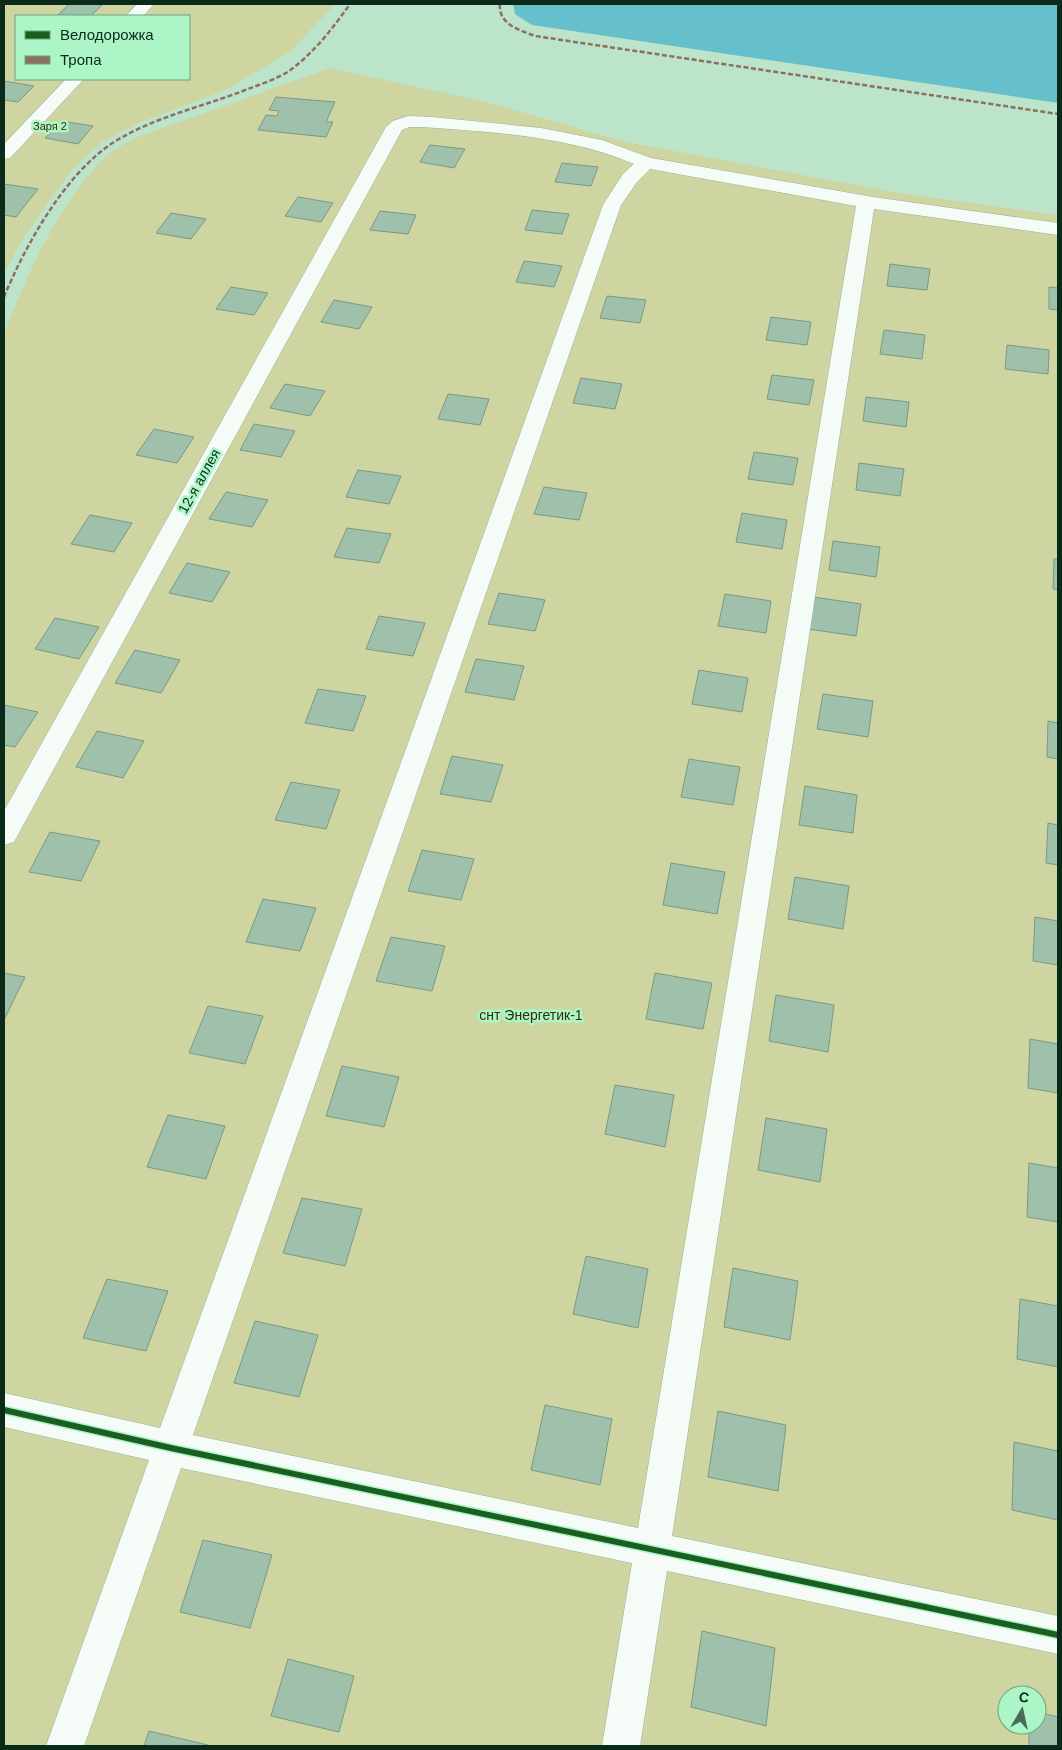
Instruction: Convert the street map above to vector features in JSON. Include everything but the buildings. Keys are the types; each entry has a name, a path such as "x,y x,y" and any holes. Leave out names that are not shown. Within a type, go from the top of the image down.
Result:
{"street":[{"path":"135,15 146,4"},
{"path":"4,154 74,80"},
{"name":"12-я аллея","path":"4,835 395,127 410,121 432,122 544,136 591,143 625,152 646,163"},
{"path":"64,1746 612,205 630,178 646,163 866,202 1058,229"},
{"path":"621,1746 866,202"},
{"path":"4,1410 171,1448 1058,1635"}],"green space":[{"name":"Заря 2","path":"4,4 335,4 290,52 224,91 141,122 101,143 73,168 22,240 4,273"},
{"name":"снт Энергетик-1","path":"330,68 486,102 626,142 893,192 1058,215 1058,1746 4,1746 4,335 34,263 61,214 92,171 119,147 138,137"}],"water":[{"path":"513,4 1058,4 1058,103 532,25 515,14"}],"marked path":[{"path":"4,297 13,273 38,229 60,197 98,154 111,144 145,127 234,95 285,73 303,59 331,29 350,4"},
{"path":"500,4 499,11 505,21 517,29 535,36 1058,114"}],"cycle path":[{"path":"4,1410 171,1448 1058,1635"}]}
